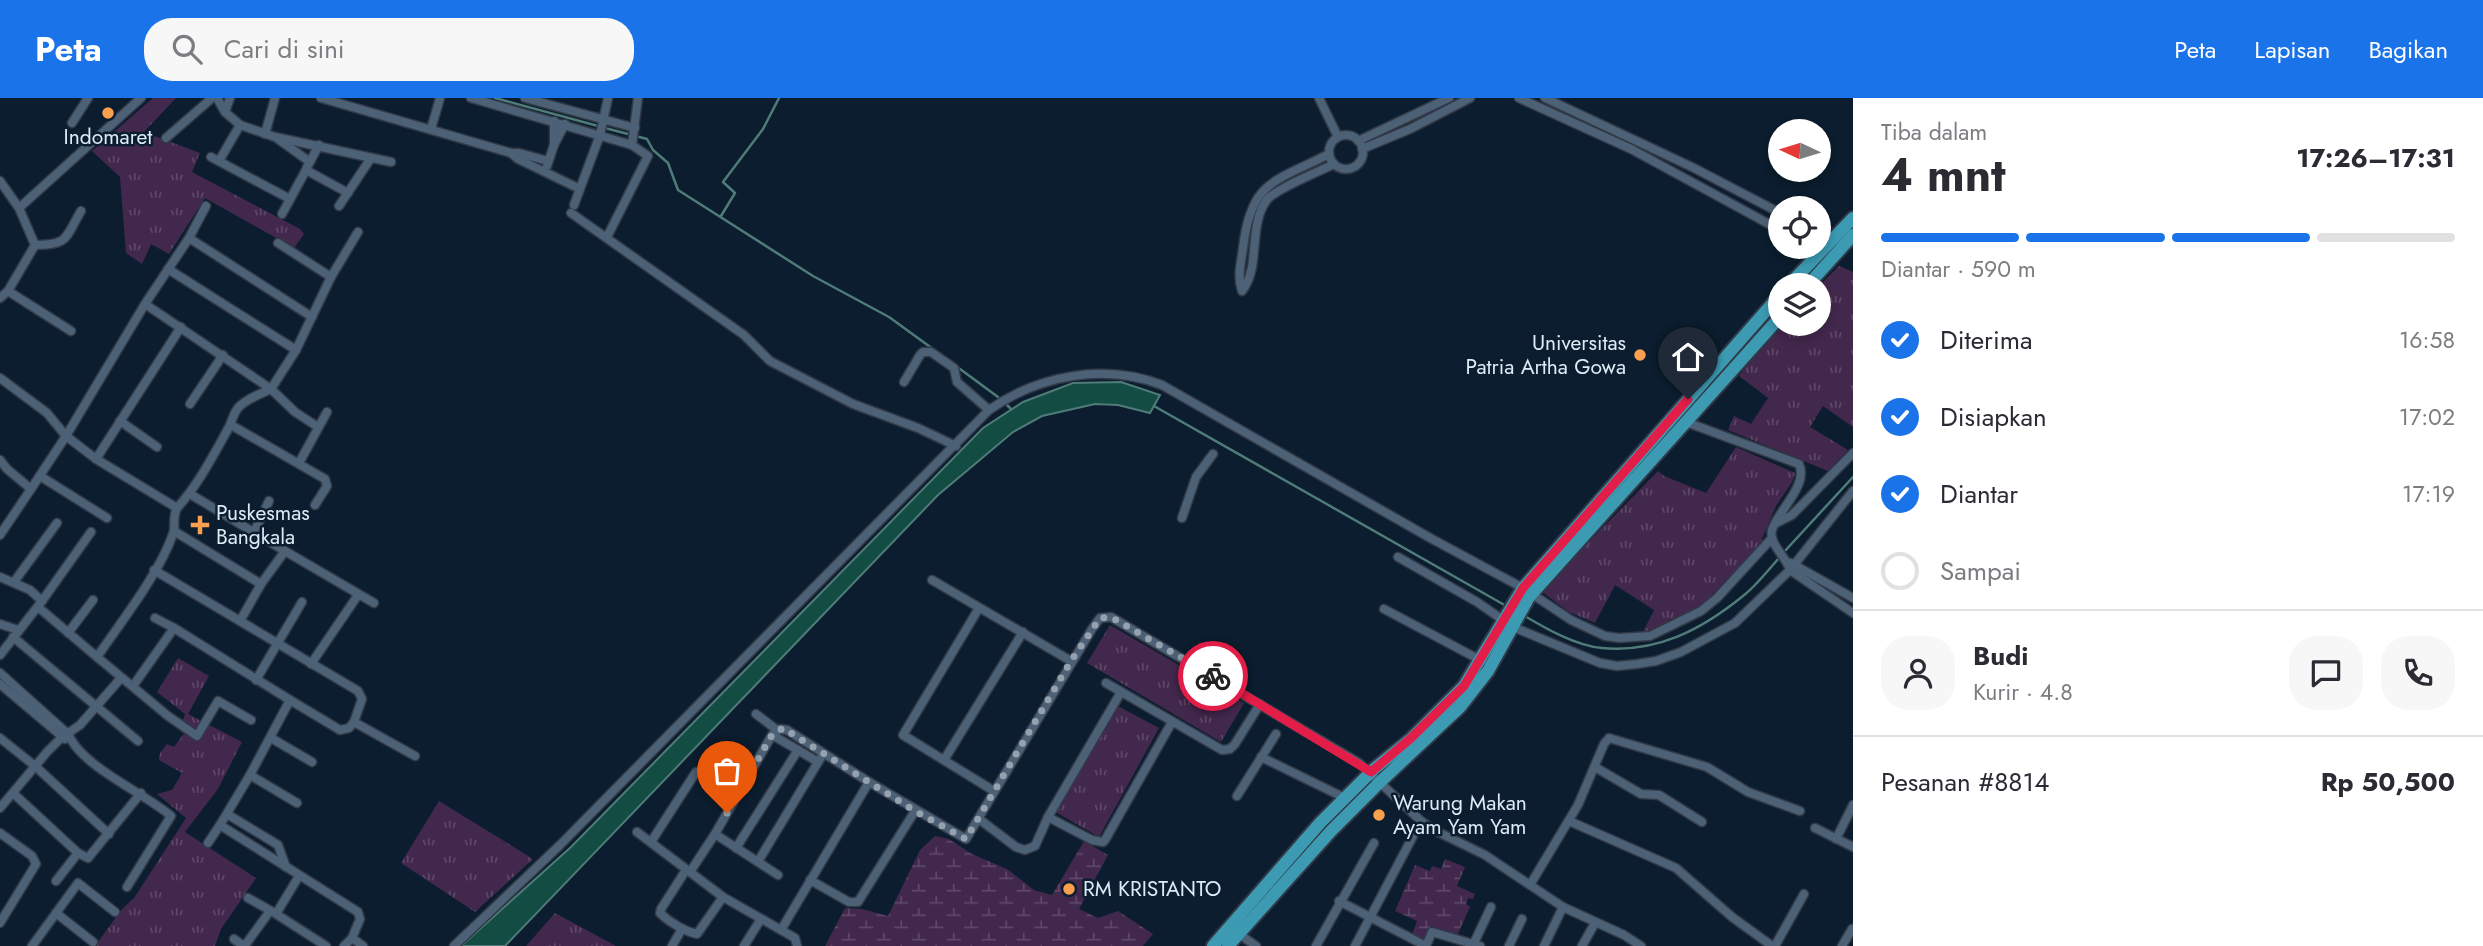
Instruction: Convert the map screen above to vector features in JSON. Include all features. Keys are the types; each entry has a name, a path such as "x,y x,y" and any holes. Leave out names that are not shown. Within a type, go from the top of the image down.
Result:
{"main road":[{"path":"1831,240 1853,218"},
{"path":"1819,273 1853,235"},
{"path":"1228,946 1235,931 1320,823 1345,798 1375,777 1460,707 1526,592 1768,309"},
{"path":"1526,592 1768,330"},
{"path":"1213,946 1235,931 1331,831 1375,777"}],"street":[{"path":"72,123 88,98"},
{"path":"19,208 141,98"},
{"path":"166,138 215,98 225,112 240,125 275,137 390,162"},
{"path":"225,112 230,98"},
{"path":"265,134 275,98"},
{"path":"321,98 511,153 548,161"},
{"path":"430,129 440,98"},
{"path":"471,98 632,145 648,156 607,237"},
{"path":"525,98 635,128"},
{"path":"566,110 568,98"},
{"path":"608,98 605,121 572,209 756,344 765,358 853,404 918,428 956,446"},
{"path":"632,145 638,98"},
{"path":"1319,98 1338,137"},
{"path":"1361,145 1449,98"},
{"path":"1361,145 1410,129 1470,98"},
{"path":"1519,98 1631,149 1768,223"},
{"path":"1545,98 1694,168 1768,207"},
{"path":"554,121 554,145"},
{"path":"545,173 554,145 565,124"},
{"path":"240,125 215,159 290,199"},
{"path":"1346,135 1361,145 1361,160 1353,167 1343,169 1334,164 1329,154 1332,143 1338,137 1346,135"},
{"path":"275,137 308,166 348,193"},
{"path":"282,214 319,145"},
{"path":"511,153 580,189"},
{"path":"1329,154 1276,178 1261,191 1247,219 1237,278 1242,291 1248,283 1255,238 1266,201 1275,193 1334,164"},
{"path":"339,206 372,158"},
{"path":"0,181 29,226 35,245 8,291 0,298"},
{"path":"0,535 66,436 145,304 189,238 206,206"},
{"path":"35,245 55,245 64,241 81,211"},
{"path":"97,657 154,569 174,531 172,519 177,508 190,494 237,409 271,388 296,350 331,277 358,232"},
{"path":"189,238 312,317"},
{"path":"278,243 331,277"},
{"path":"168,269 296,350"},
{"path":"8,291 71,331"},
{"path":"145,304 271,388 295,412 318,428"},
{"path":"96,459 181,327"},
{"path":"904,382 920,355 923,352 931,352 954,368 957,382 989,410"},
{"path":"190,404 223,355"},
{"path":"454,946 559,846 989,410 1017,393 1073,376 1109,372 1151,381 1491,572 1571,620 1605,636 1650,636 1701,611 1717,598 1772,540"},
{"path":"0,378 47,413 66,436 96,459 177,508"},
{"path":"299,463 327,412"},
{"path":"120,421 157,447"},
{"path":"1686,422 1799,464 1801,477 1772,530 1772,540 1789,564 1852,606"},
{"path":"230,425 299,463 327,482 325,491 315,505"},
{"path":"1776,523 1792,515 1853,453"},
{"path":"1182,518 1196,477 1213,454"},
{"path":"0,460 3,472 32,489"},
{"path":"40,476 107,517"},
{"path":"1398,557 1510,622 1600,663 1627,665 1656,661 1690,648 1727,629 1742,617 1853,491"},
{"path":"190,494 374,604"},
{"path":"254,533 269,501"},
{"path":"14,582 57,523"},
{"path":"174,531 261,584"},
{"path":"0,654 40,604 90,532"},
{"path":"240,621 261,584 285,551"},
{"path":"1789,564 1852,606"},
{"path":"154,569 360,694 362,699 355,723 340,730 155,618"},
{"path":"0,577 30,590 68,633 168,716 197,736 218,701 251,720"},
{"path":"932,580 1071,661"},
{"path":"311,664 358,595"},
{"path":"68,633 93,600"},
{"path":"256,680 302,602"},
{"path":"903,735 979,608"},
{"path":"1384,609 1486,664"},
{"path":"756,714 798,750 869,782 966,839 1071,661 1100,618 1111,617 1261,704 1375,777 1421,821 1485,855 1563,907 1641,946"},
{"path":"0,624 16,634 138,741"},
{"path":"132,686 174,628"},
{"path":"944,760 1023,632"},
{"path":"0,673 66,738"},
{"path":"0,808 35,766 80,725 121,678"},
{"path":"1106,683 1217,749 1226,750 1235,744 1261,704"},
{"path":"0,684 107,773 141,793 171,816 127,887"},
{"path":"979,819 1016,848 1025,850 1035,846 1048,817 1121,692"},
{"path":"208,843 250,775 290,700"},
{"path":"1048,817 1092,840 1103,842 1172,722"},
{"path":"355,723 415,756"},
{"path":"723,897 700,933 694,934 682,929 660,912 715,834 775,732 787,730 820,758"},
{"path":"895,730 994,791"},
{"path":"1237,796 1276,734"},
{"path":"0,738 35,766 109,834"},
{"path":"271,738 312,762"},
{"path":"1530,885 1569,821 1605,742 1612,739 1707,767 1748,792 1800,811"},
{"path":"736,848 798,750"},
{"path":"1261,757 1345,798"},
{"path":"759,860 820,758"},
{"path":"1595,767 1641,794 1659,795 1702,822"},
{"path":"651,842 694,774 708,774 738,792"},
{"path":"250,775 297,803"},
{"path":"782,930 869,782"},
{"path":"13,793 85,858 92,856 141,793"},
{"path":"1836,839 1853,805"},
{"path":"810,880 849,902 858,902 915,811"},
{"path":"227,814 278,845 286,867"},
{"path":"1355,946 1421,821"},
{"path":"1569,821 1676,868 1732,917 1774,946 1804,894"},
{"path":"220,825 358,912 360,919 352,938 344,946"},
{"path":"1815,828 1853,848"},
{"path":"637,832 723,897 795,938 797,946"},
{"path":"0,833 35,858 36,864 0,923"},
{"path":"715,834 759,860 778,875"},
{"path":"1316,946 1374,843"},
{"path":"56,881 78,853"},
{"path":"234,939 246,944 299,876"},
{"path":"35,945 78,883 115,912"},
{"path":"248,898 326,946"},
{"path":"1339,901 1426,946 1432,932 1477,945 1490,907"},
{"path":"1544,946 1563,907"},
{"path":"56,913 93,942"},
{"path":"744,946 761,919"},
{"path":"1509,946 1522,919"},
{"path":"1582,946 1595,923"},
{"path":"672,946 682,929"},
{"path":"1842,946 1852,929"},
{"path":"1235,931 1256,946"},
{"path":"352,938 363,946"}],"green space":[{"path":"153,98 176,98 144,132 200,153 192,172 300,229 304,234 294,248 205,198 169,254 151,244 142,264 126,253 120,177 92,151"},
{"path":"1839,266 1853,272 1853,427 1823,406 1810,427 1848,450 1828,471 1728,430 1734,416 1751,424 1768,398 1739,376 1769,336 1831,336 1831,274"},
{"path":"1736,447 1795,473 1776,506 1762,539 1766,548 1729,577 1697,611 1668,626 1643,632 1654,610 1615,585 1595,623 1569,612 1541,591 1658,471 1706,493"},
{"path":"1110,625 1244,703 1221,742 1087,663"},
{"path":"178,658 209,676 188,714 242,742 218,789 185,832 256,878 221,929 215,946 95,946 122,909 134,898 186,818 157,794 172,790 182,773 159,760 160,753 167,744 174,747 186,731 181,726 185,714 157,692"},
{"path":"1114,704 1159,728 1099,837 1052,810"},
{"path":"439,801 533,859 475,912 401,863"},
{"path":"935,836 949,839 972,854 1007,869 1034,890 1052,895 1084,841 1108,855 1079,909 1098,918 1118,911 1153,934 1143,946 825,946 845,908 862,909 888,916 920,850"},
{"path":"1445,859 1465,867 1457,886 1475,894 1473,899 1468,898 1466,904 1470,907 1456,938 1431,926 1423,943 1411,937 1417,921 1395,911 1415,865 1430,871 1432,866 1441,869"},
{"path":"555,913 616,946 526,946"}],"shaded area":[{"path":"1121,382 1160,395 1150,413 1118,405 1095,404 1042,416 1013,432 938,495 505,946 461,946 571,847 983,428 1023,402 1073,383"}],"waterway":[{"path":"495,98 598,126"},
{"path":"721,216 735,193 723,182 763,129 779,98"},
{"path":"605,128 647,139 653,150 668,163 678,190 813,276 889,317 933,349"},
{"path":"956,366 998,397"},
{"path":"1007,405 1011,409"},
{"path":"1154,406 1508,607"},
{"path":"1784,552 1853,477"},
{"path":"1523,615 1561,636 1592,647 1622,649 1660,643 1694,629 1727,608 1753,587 1780,557"}],"way so far":[{"path":"727,813 772,735 783,728 915,811 966,839 1071,661 1100,618 1111,617 1213,676"}],"place":[{"name":"Indomaret","path":"108,113"},
{"name":"Universitas Patria Artha Gowa","path":"1640,355"},
{"name":"Puskesmas Bangkala","path":"200,525"},
{"name":"Warung Makan Ayam Yam Yam","path":"1379,815"},
{"name":"RM KRISTANTO","path":"1069,889"}],"route":[{"path":"1213,676 1371,772 1411,738 1464,686 1523,588 1688,399"}]}
